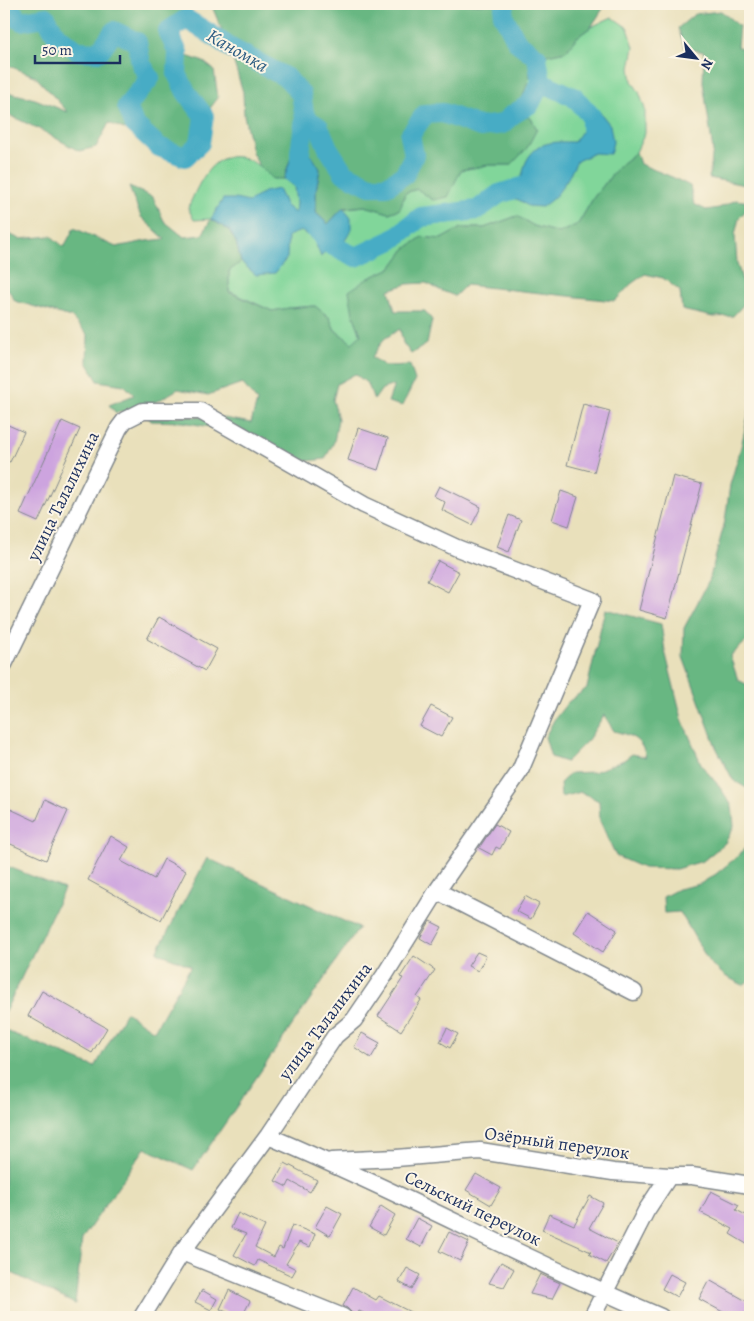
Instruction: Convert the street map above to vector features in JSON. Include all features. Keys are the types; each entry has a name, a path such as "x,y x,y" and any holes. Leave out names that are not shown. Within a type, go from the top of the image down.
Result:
{"street":[{"name":"улица Талалихина","path":"4,664 119,428 125,420 144,411 200,411 364,505 456,548 592,600 520,770 437,891 354,1020 335,1036 268,1136 182,1252 142,1317"},
{"path":"437,891 634,992"},
{"name":"Сельский переулок","path":"268,1136 328,1161 604,1293 662,1317"},
{"name":"Озёрный переулок","path":"328,1161 480,1152 613,1172 692,1176 750,1186"},
{"path":"592,1317 646,1211 669,1176"},
{"path":"182,1252 343,1317"}],"green space":[{"path":"4,4 186,4 186,19 168,31 178,53 204,62 214,70 218,98 204,116 200,143 185,157 159,147 134,124 124,129 109,123 96,147 79,151 9,115 4,109 4,96 7,92 35,99 68,112 35,76 4,64"},
{"path":"211,4 606,4 591,27 576,38 566,51 537,57 529,61 530,75 522,99 512,114 531,118 537,129 527,148 511,165 489,165 461,170 448,197 433,200 417,189 405,193 400,209 389,213 365,206 343,208 328,224 316,213 316,190 320,169 288,166 284,179 273,179 259,166 252,152 244,115 243,92 229,47"},
{"path":"721,11 739,26 737,47 750,49 750,186 709,178 713,150 703,82 704,52 685,48 678,28 695,14"},
{"path":"612,17 628,28 634,47 630,68 632,81 639,92 645,109 645,133 636,152 620,165 594,197 578,224 559,233 534,226 517,216 484,228 461,228 441,239 422,237 405,249 391,268 367,279 353,314 361,335 352,344 335,330 329,317 315,306 272,311 229,291 229,271 241,262 236,242 229,230 211,219 194,220 188,208 203,178 217,162 226,158 237,157 249,160 259,166 273,179 320,169 316,190 316,212 365,206 389,213 400,209 405,193 418,189 433,200 461,170 489,165 511,165 512,115 522,99 529,61 537,57 566,51 576,38 591,27"},
{"path":"636,152 640,164 690,186 694,204 706,210 719,208 736,200 750,202 750,206 739,218 735,235 737,263 744,286 745,303 733,316 713,317 682,310 680,291 663,278 645,274 631,284 615,301 466,285 455,296 426,283 407,284 389,290 395,311 425,311 432,320 427,344 411,354 403,343 400,329 384,339 372,357 385,366 410,365 415,380 402,406 388,402 394,385 382,389 374,400 368,384 355,374 337,384 333,400 338,419 334,442 325,459 308,461 287,459 216,428 183,422 151,421 147,415 224,418 251,423 257,401 242,383 208,395 178,389 158,401 137,409 116,413 109,405 134,395 124,385 98,381 87,362 88,335 71,317 15,301 8,289 4,288 4,232 20,239 51,236 64,247 74,228 116,247 165,239 141,217 129,187 153,197 164,221 184,237 202,235 211,219 229,230 236,242 241,262 229,271 229,292 272,311 315,306 329,317 335,330 352,343 361,335 353,314 349,291 367,279 391,268 405,249 422,237 441,239 461,228 484,228 517,216 534,226 559,233 578,224 594,197 620,165"},
{"path":"750,409 750,638 730,656 738,680 750,686 750,790 733,780 716,747 683,657 684,628 709,581 725,521 730,485"},
{"path":"605,609 661,624 665,651 682,719 702,766 719,786 732,806 734,826 725,843 703,861 676,869 643,868 616,856 600,821 599,801 581,792 561,797 560,783 571,773 594,772 624,760 632,754 646,757 635,739 614,731 604,715 588,740 566,762 551,757 545,737 554,720 568,702 587,688"},
{"path":"750,842 750,980 743,985 725,976 709,962 680,912 664,913 663,897 678,889 700,884 716,874 738,856"},
{"path":"207,858 359,928 193,1170 145,1148 82,1239 75,1304 4,1269 4,1030 95,1067 126,1012 154,1031 191,966 157,952"},
{"path":"4,865 64,889 4,1014"}],"water":[{"path":"583,107 598,110 610,125 613,142 610,154 594,153 577,161 556,196 542,207 528,206 519,200 499,194 521,177 526,162 535,150 547,144 574,142 584,126"},
{"path":"300,152 312,156 320,169 316,190 316,213 328,224 343,208 351,218 351,231 344,242 329,244 321,257 314,240 301,231 288,236 287,258 275,273 256,275 241,262 236,242 229,230 211,219 223,199 249,202 264,192 278,189 286,206 295,213 294,187 284,179 292,154"}],"building":[{"path":"583,404 610,411 594,472 567,465"},
{"path":"62,421 80,429 38,522 20,514"},
{"path":"8,425 24,432 10,462 4,460 4,436"},
{"path":"358,428 388,438 378,470 348,460"},
{"path":"673,476 702,484 667,618 639,610"},
{"path":"439,486 481,507 472,525 442,510 445,502 434,496"},
{"path":"561,491 578,497 569,526 552,520"},
{"path":"509,515 521,520 509,552 497,547"},
{"path":"438,561 459,572 448,592 427,581"},
{"path":"159,617 217,649 205,671 147,639"},
{"path":"431,706 452,717 441,737 420,726"},
{"path":"45,800 68,811 46,860 4,841 4,806 36,821"},
{"path":"495,824 509,832 500,849 496,847 492,855 479,848"},
{"path":"111,836 129,847 121,861 154,879 164,859 186,871 161,920 88,880"},
{"path":"525,896 539,904 531,919 516,911"},
{"path":"588,911 617,930 603,952 574,933"},
{"path":"430,921 442,927 432,945 420,938"},
{"path":"477,952 486,956 478,971 468,966"},
{"path":"414,956 435,970 417,997 421,1000 401,1031 378,1016 403,978 400,977"},
{"path":"42,991 107,1028 92,1053 28,1016"},
{"path":"447,1028 458,1034 450,1048 440,1042"},
{"path":"362,1033 380,1043 371,1058 354,1047"},
{"path":"285,1163 317,1180 310,1192 290,1181 287,1187 275,1181"},
{"path":"476,1174 501,1188 491,1205 466,1190"},
{"path":"711,1191 739,1205 736,1210 750,1217 750,1246 730,1234 733,1229 700,1212"},
{"path":"590,1196 603,1203 589,1228 618,1243 606,1263 589,1254 591,1252 542,1230 549,1214 574,1225"},
{"path":"327,1206 342,1214 330,1236 315,1227"},
{"path":"381,1206 395,1215 384,1235 369,1227"},
{"path":"238,1213 265,1226 255,1247 274,1257 279,1247 283,1249 292,1225 315,1234 310,1247 299,1242 286,1264 296,1269 292,1276 258,1260 255,1266 234,1255 246,1234 231,1228"},
{"path":"417,1218 432,1226 421,1247 406,1239"},
{"path":"449,1232 469,1242 460,1261 439,1251"},
{"path":"501,1262 514,1269 504,1287 489,1283"},
{"path":"407,1268 420,1275 412,1289 399,1282"},
{"path":"540,1274 560,1283 552,1299 530,1294"},
{"path":"670,1274 685,1282 677,1297 662,1289"},
{"path":"709,1280 750,1303 750,1317 732,1317 699,1299"},
{"path":"353,1287 376,1300 379,1296 420,1317 372,1317 359,1311 356,1316 343,1306"},
{"path":"202,1290 217,1299 211,1310 195,1302"},
{"path":"229,1290 250,1301 242,1317 237,1317 220,1309"}],"waterway":[{"name":"Каномка","path":"5,4 21,21 46,17 56,35 78,51 99,52 114,31 137,42 141,64 150,78 127,106 134,124 159,147 185,157 200,143 204,116 186,92 177,74 178,53 168,31 186,19 229,47 287,78 301,94 305,118 319,127 328,148 344,173 370,186 387,186 405,174 414,155 410,135 425,114 443,113 481,127 502,124 512,115 530,104 541,82 537,57 517,42 503,15 505,4"},
{"name":"Каномка","path":"541,82 574,97 591,116 591,129"},
{"name":"Каномка","path":"300,178 300,152 305,118"},
{"name":"Каномка","path":"312,225 329,244 356,257 392,240 421,217 477,210 499,194 525,186"}]}
